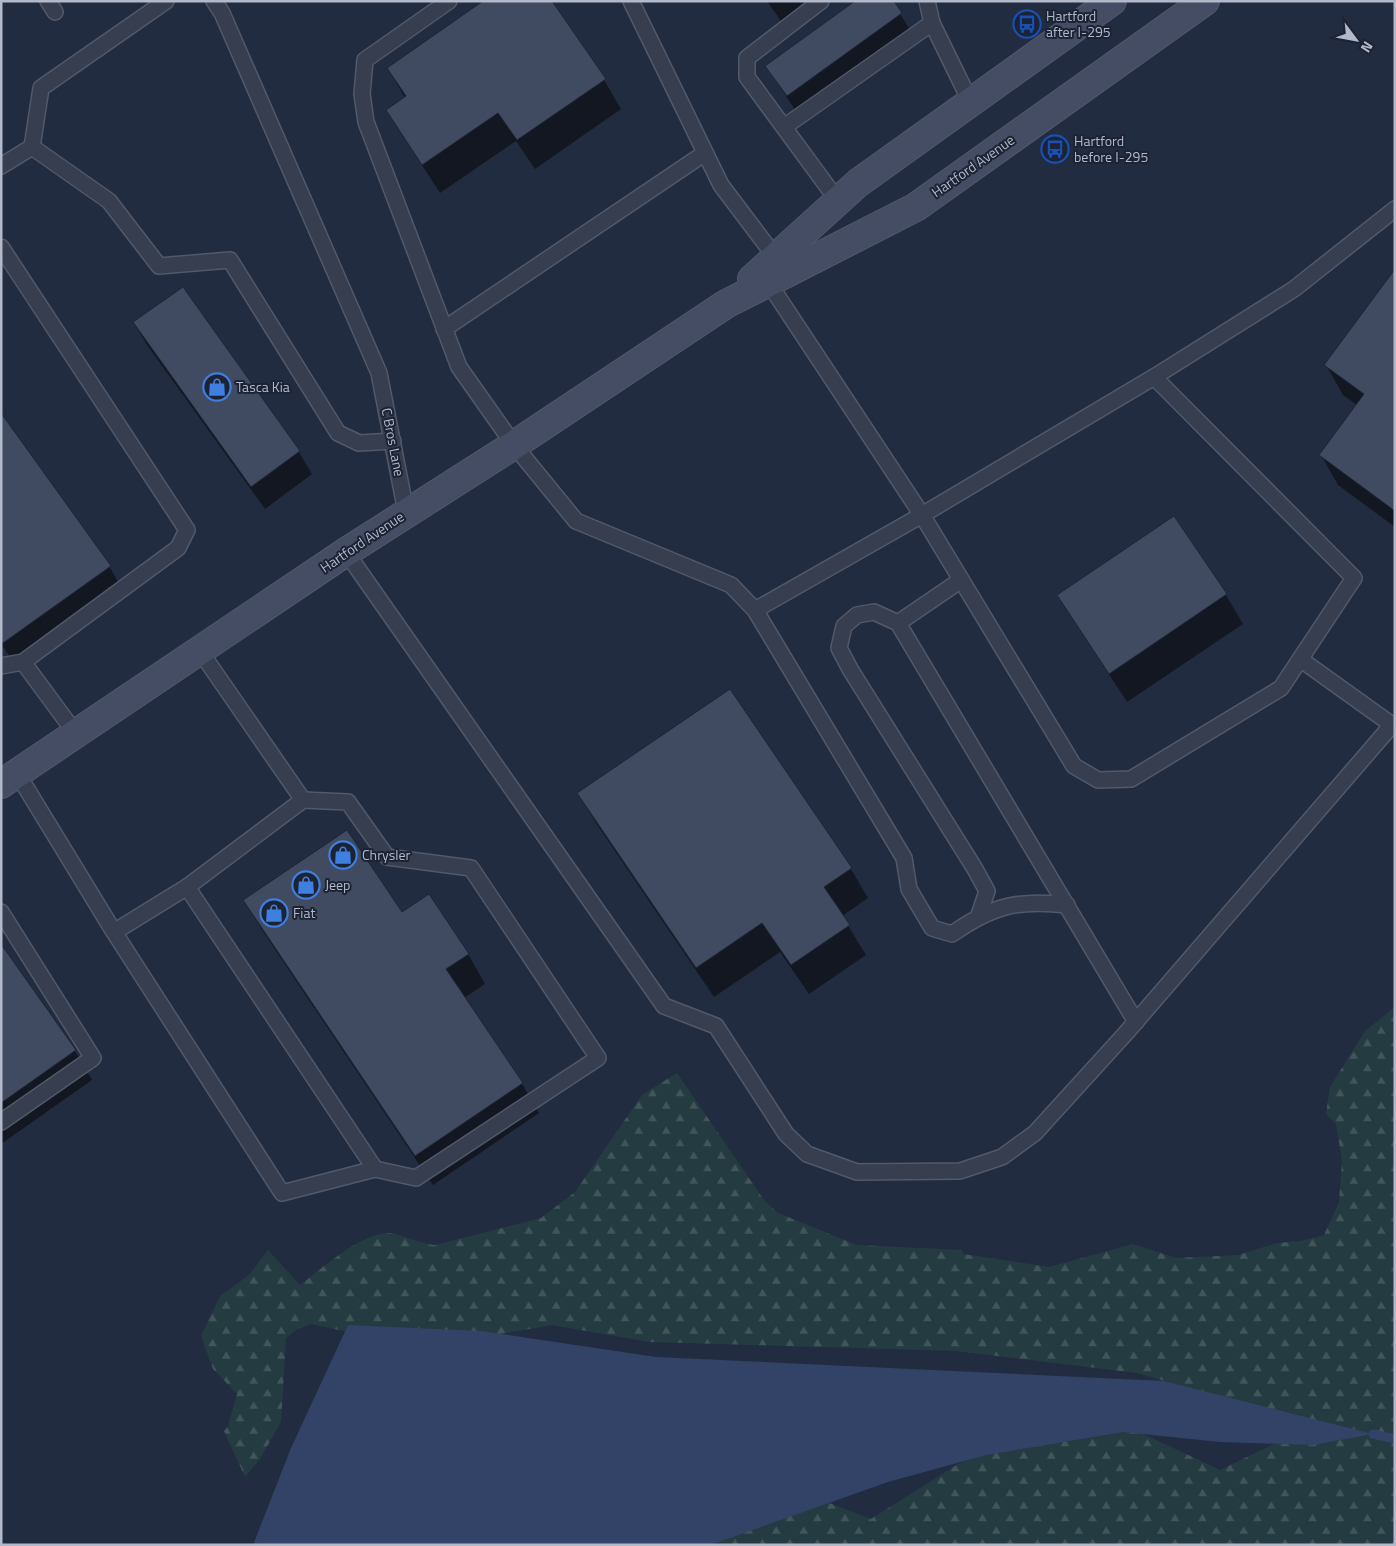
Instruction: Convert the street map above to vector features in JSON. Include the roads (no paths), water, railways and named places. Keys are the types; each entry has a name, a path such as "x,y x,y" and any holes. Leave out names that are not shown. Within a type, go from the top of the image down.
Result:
{"main road":[{"name":"Hartford Avenue","path":"9,779 406,512 514,445 726,304 772,270 838,201 858,183 1112,1"},
{"name":"Hartford Avenue","path":"772,270 916,206 1205,1"}],"lane":[{"path":"1,166 32,147 41,88 166,1"},
{"name":"C Bros Lane","path":"214,1 226,22 379,373 406,512"},
{"path":"450,1 366,60 362,94 366,122 459,367 514,445 576,521 731,585 755,610 904,858 909,889 932,928 952,934 979,915 1010,906 1038,901 1067,905"},
{"path":"631,1 721,185 1074,766 1098,780 1131,779 1281,688 1354,578 1154,377"},
{"path":"821,1 747,58 747,77 838,201"},
{"path":"927,1 932,24 971,103"},
{"path":"784,127 932,24"},
{"path":"32,147 109,201 159,266 230,260 338,433 359,443 393,441"},
{"path":"444,329 705,153"},
{"path":"755,610 922,515 1154,377 1294,289 1395,209"},
{"path":"1,246 187,530 178,548 24,662 1,666"},
{"path":"346,552 664,1006 716,1026 786,1134 807,1154 857,1172 960,1171 1002,1157 1035,1133 1136,1022 1393,726 1300,659"},
{"path":"898,623 961,580"},
{"path":"979,915 987,891 976,869 850,669 839,648 844,626 858,615 874,612 898,623 1136,1022"},
{"path":"200,651 303,800"},
{"path":"24,662 76,734"},
{"path":"9,779 114,932 282,1193 375,1170 416,1178 598,1058 471,868 388,857 348,802 303,800 187,887 114,932"},
{"path":"187,887 375,1170"},
{"path":"1,912 93,1058 1,1122"}],"water":[{"path":"348,1325 481,1331 656,1357 1164,1381 1373,1434 1313,1445 1220,1442 1123,1432 986,1455 888,1482 710,1545 253,1545 291,1448"}],"waterway":[{"path":"1373,1434 1395,1439"}],"place":[{"name":"Hartford after I-295","path":"1027,24"},
{"name":"Hartford before I-295","path":"1055,149"},
{"name":"Tasca Kia","path":"217,387"},
{"name":"Chrysler","path":"343,855"},
{"name":"Jeep","path":"306,885"},
{"name":"Fiat","path":"274,913"}]}
